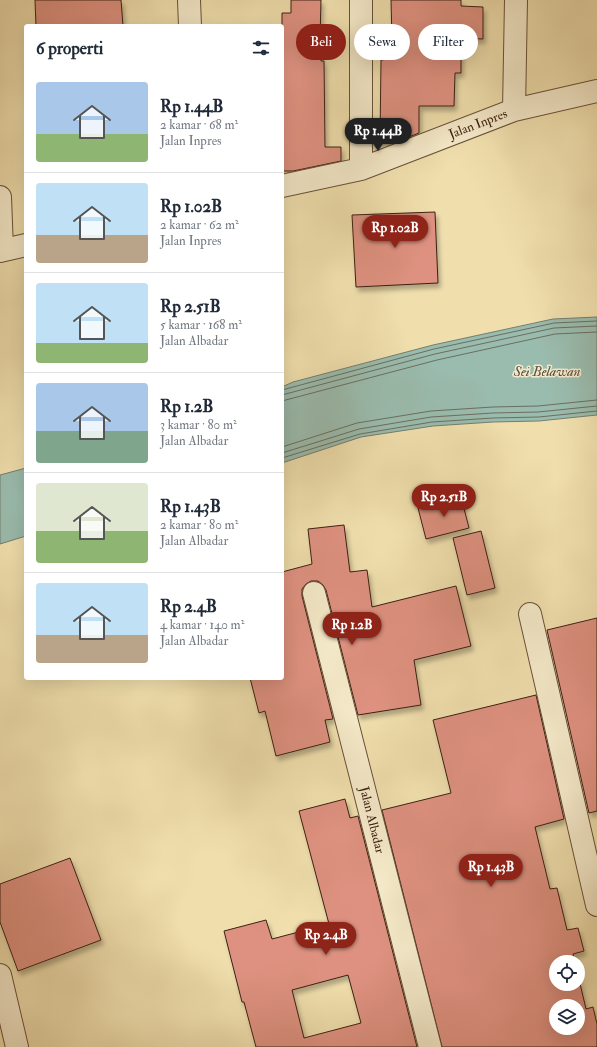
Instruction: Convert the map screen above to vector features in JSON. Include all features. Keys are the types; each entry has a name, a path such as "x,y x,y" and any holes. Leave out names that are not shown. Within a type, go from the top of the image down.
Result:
{"street":[{"path":"189,0 190,24"},
{"path":"361,0 361,169"},
{"path":"514,110 516,0"},
{"name":"Jalan Inpres","path":"284,186 361,169 514,110 597,91"},
{"path":"0,197 1,251 24,245"},
{"name":"Jalan Albadar","path":"314,593 430,1047"},
{"path":"530,614 597,905"},
{"path":"0,975 18,1047"}],"water":[{"name":"Sei Belawan","path":"597,317 597,415 539,421 433,426 361,437 284,462 284,386 293,382 433,345 553,319"},
{"path":"24,469 24,537 0,544 0,475"}],"building":[{"path":"35,0 121,0 123,24 36,24"},
{"path":"291,0 321,0 320,24 296,24 296,60 324,61 325,147 341,147 341,161 293,171 284,171 284,24 282,24 282,13 291,13"},
{"path":"391,0 461,0 461,6 483,7 483,39 478,39 478,24 418,24 418,60 461,60 461,73 455,73 454,106 419,106 419,133 401,140 380,140 381,60 410,60 410,24 392,24"},
{"path":"435,212 438,283 356,287 352,215"},
{"path":"461,497 469,528 426,539 418,508"},
{"path":"344,525 350,572 367,570 372,607 456,586 471,646 414,660 421,705 358,715 326,590 318,581 311,581 302,589 302,596 333,719 325,720 330,742 276,756 265,711 259,713 251,680 284,680 284,571 312,564 308,529"},
{"path":"481,531 495,588 467,595 453,538"},
{"path":"597,618 597,811 589,813 547,630"},
{"path":"536,695 564,819 535,827 550,889 557,888 567,930 578,928 584,951 573,955 549,955 549,991 582,991 584,999 549,999 549,1035 585,1035 585,1005 586,1009 593,1007 597,1024 597,1047 442,1047 382,810 451,793 433,720"},
{"path":"345,799 350,818 358,816 417,1047 256,1047 244,1002 242,1002 224,931 266,920 272,939 329,924 299,811","holes":["348,975 361,1023 304,1038 292,990"]},
{"path":"70,858 101,940 18,971 0,922 0,884"}]}
